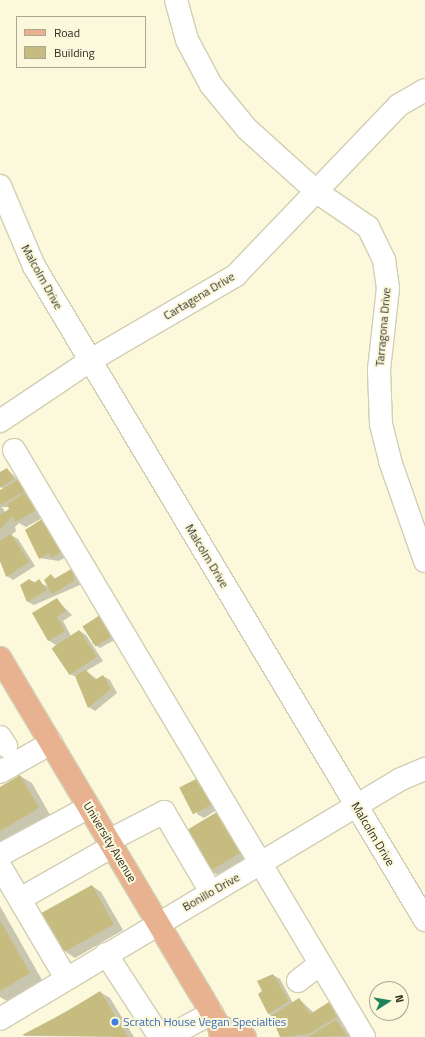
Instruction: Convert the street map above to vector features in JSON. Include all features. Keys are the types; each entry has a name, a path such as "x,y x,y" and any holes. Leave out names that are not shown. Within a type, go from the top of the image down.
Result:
{"main road":[{"name":"University Avenue","path":"0,658 218,1025"},
{"path":"218,1025 245,1037"}],"street":[{"name":"Tarragona Drive","path":"176,0 187,40 211,85 247,129 317,192 368,227 384,260 388,288 379,370 381,424 390,461 424,556"},
{"name":"Cartagena Drive","path":"0,420 91,360 235,276 399,105 425,90"},
{"name":"Malcolm Drive","path":"0,186 34,266 425,920"},
{"path":"14,450 364,1037"},
{"path":"0,772 51,743"},
{"name":"Bonillo Drive","path":"0,1019 158,922 425,769"},
{"path":"0,855 89,807"},
{"path":"20,899 164,812 211,892"},
{"path":"0,866 66,978"},
{"path":"106,954 160,1037"},
{"path":"298,982 320,964"},
{"path":"167,1037 218,1025"}],"building":[{"path":"7,468 14,479 0,488 0,472"},
{"path":"21,478 27,490 0,505 0,490"},
{"path":"24,493 37,510 15,522 12,516 0,530 0,515 9,509 7,504"},
{"path":"42,519 62,552 51,558 49,553 39,559 25,530"},
{"path":"11,534 29,562 6,577 0,560 0,541"},
{"path":"73,568 74,581 52,594 44,580 51,574 54,579"},
{"path":"29,579 34,583 39,579 47,590 27,602 20,585"},
{"path":"57,598 66,611 57,617 65,631 48,641 32,613"},
{"path":"100,615 113,635 95,647 82,626"},
{"path":"79,630 97,657 70,675 52,648"},
{"path":"86,670 95,680 103,675 111,689 88,708 75,676"},
{"path":"20,775 39,808 0,831 0,787"},
{"path":"198,778 212,805 193,814 179,788"},
{"path":"217,812 241,852 210,871 186,831"},
{"path":"92,885 114,924 63,952 41,913"},
{"path":"0,920 30,973 0,991"},
{"path":"273,974 289,1001 268,1014 258,994 262,991 257,981"},
{"path":"100,991 128,1037 22,1035 66,1012"},
{"path":"299,998 310,1014 329,1002 337,1017 308,1034 280,1037 271,1016"},
{"path":"336,1020 347,1036 308,1037"}],"place":[{"name":"Scratch House Vegan Specialties","path":"115,1022"}]}
